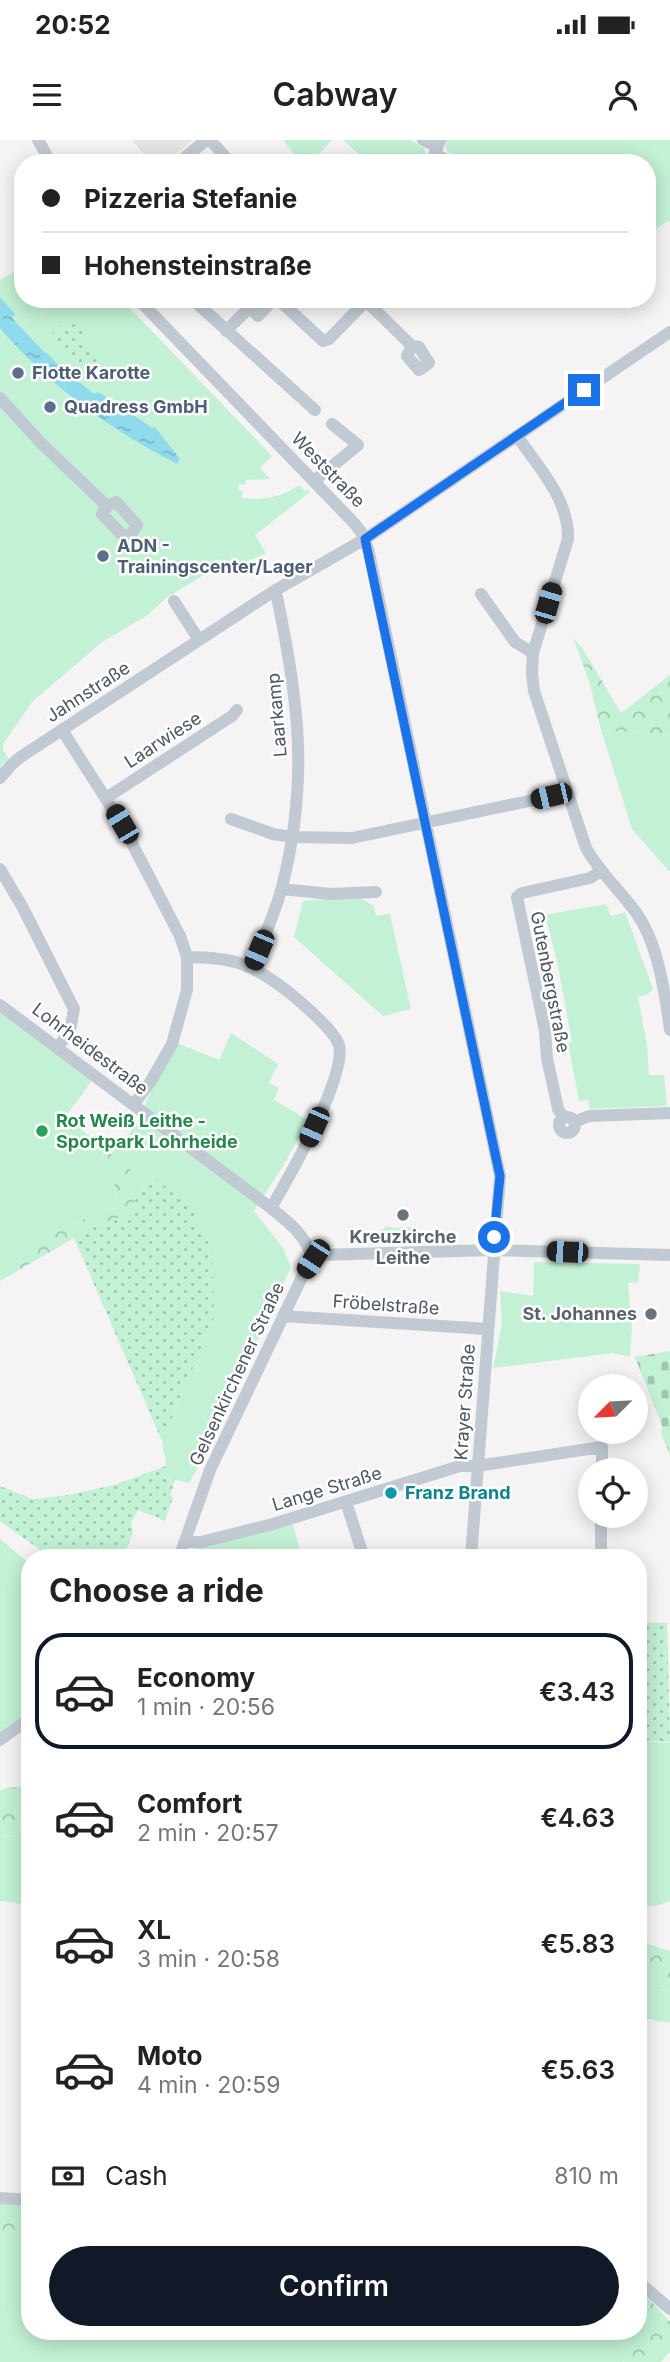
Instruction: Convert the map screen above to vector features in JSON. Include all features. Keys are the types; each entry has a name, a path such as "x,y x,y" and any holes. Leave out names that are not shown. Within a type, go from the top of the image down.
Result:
{"street":[{"path":"189,154 208,140 222,154"},
{"path":"423,140 436,151"},
{"name":"Weststraße","path":"147,308 357,526 365,539 500,1176 494,1250"},
{"path":"202,308 315,410"},
{"path":"226,331 242,308"},
{"path":"250,308 258,316 266,308"},
{"path":"286,308 323,341 329,339 358,308"},
{"path":"373,308 412,346"},
{"name":"Jahnstraße","path":"0,778 12,764 62,730 274,591 365,539 670,332"},
{"path":"0,398 47,450 107,506"},
{"path":"314,481 358,445 332,424"},
{"path":"517,436 563,505 568,525 568,539 533,653 534,691 586,848 636,914 647,934 663,987 670,1030"},
{"name":"Laarkamp","path":"251,967 282,889 299,791 298,715 286,639 274,591"},
{"path":"481,594 515,642 533,653"},
{"path":"174,601 200,640"},
{"name":"Laarwiese","path":"106,798 232,716 237,710"},
{"path":"62,730 106,798 180,936 187,957 187,989 172,1044 151,1082 134,1104"},
{"path":"231,820 263,832 293,837 352,838 567,793"},
{"path":"0,869 19,900 74,1009 70,1031 58,1047"},
{"name":"Gutenbergstraße","path":"601,870 590,878 522,893 517,897 558,1109 569,1120 589,1116 670,1113"},
{"path":"282,889 330,894 376,892"},
{"path":"187,957 232,959 251,967 302,1003 334,1035 339,1047 339,1060 326,1099 301,1156 271,1208"},
{"name":"Lohrheidestraße","path":"0,1005 292,1224 318,1257"},
{"path":"318,1257 494,1250 670,1255"},
{"name":"Krayer Straße","path":"472,1549 494,1250"},
{"name":"Gelsenkirchener Straße","path":"182,1549 210,1470 283,1316 318,1257"},
{"name":"Fröbelstraße","path":"283,1316 488,1329"},
{"name":"Lange Straße","path":"185,1542 201,1542 238,1533 460,1465 477,1466 602,1447 602,1458"},
{"path":"346,1502 361,1549"},
{"path":"601,1528 601,1549"},
{"path":"0,1740 21,1725"},
{"path":"0,2198 21,2199"},
{"path":"647,2289 669,2307"}],"shaded area":[{"path":"132,140 193,140 176,154 144,154"}],"green space":[{"path":"283,140 332,140 319,154 294,154"},
{"path":"343,140 411,140 424,148 426,154 359,154"},
{"path":"445,140 670,140 670,223 668,221 656,229 656,154 451,154"},
{"path":"14,272 14,308 130,308 272,456 260,468 270,479 246,480 245,485 239,484 238,490 243,491 242,498 272,497 299,485 310,492 255,535 266,553 226,571 219,559 203,568 205,574 166,598 148,615 102,642 33,701 3,744 8,758 0,768 0,280"},
{"path":"71,317 89,335 81,345 107,368 118,360 126,371 110,386 75,362 48,337"},
{"path":"573,638 583,649 621,713 670,675 670,735 601,730 589,681"},
{"path":"601,730 670,735 670,872 632,829"},
{"path":"358,897 374,906 376,916 390,914 411,1009 383,1016 294,937 303,901"},
{"path":"606,904 611,916 625,912 653,989 638,997 647,1045 649,1075 664,1075 667,1106 590,1109 588,1100 579,1101 568,1043 572,1042 557,961 545,915"},
{"name":"Rot Weiß Leithe - Sportpark Lohrheide","path":"0,1010 93,1079 66,1116 101,1146 114,1174 115,1208 68,1225 0,1266"},
{"path":"231,1033 278,1064 269,1083 279,1088 274,1100 308,1120 254,1211 283,1248 291,1267 212,1443 189,1483 169,1481 162,1441 214,1318 191,1224 199,1213 146,1182 111,1154 138,1123 147,1099 177,1043 219,1060"},
{"path":"101,1146 146,1182 127,1215 80,1231 74,1238 0,1281 0,1266 68,1225 115,1208 114,1174"},
{"path":"153,1177 200,1213 191,1225 212,1240 214,1318 162,1441 74,1238 80,1231 127,1215 146,1182"},
{"path":"388,1226 416,1227 416,1232 420,1232 420,1243 354,1245 356,1234 374,1234"},
{"path":"534,1262 640,1264 638,1282 628,1283 632,1329 630,1357 613,1353 493,1368 502,1324 500,1291 533,1296"},
{"path":"670,1351 670,1455 648,1390 648,1374 642,1374 635,1357"},
{"path":"166,1466 169,1481 175,1479 170,1496 173,1497 165,1521 138,1510 131,1523 133,1533 126,1549 39,1549 0,1521 0,1486 33,1499 114,1485"},
{"path":"292,1522 300,1549 193,1549"},
{"path":"0,1539 21,1556 21,1720 0,1735"},
{"path":"647,1622 667,1623 670,1742 647,1741"},
{"path":"647,1742 670,1743 670,1901 647,1906"},
{"path":"9,1787 21,1787 18,1796 20,1835 0,1836 0,1791"},
{"path":"21,1792 21,1904 0,1901 0,1836 20,1835 18,1796"},
{"path":"647,1944 670,1951 670,1991 647,1985"},
{"path":"647,1985 670,1991 670,2023 647,2019"},
{"path":"0,2201 21,2202 21,2238 0,2238"},
{"path":"0,2238 21,2238 21,2340 638,2340 623,2362 0,2362"},
{"path":"647,2297 670,2322 670,2351 661,2362 623,2362 638,2340 647,2340"}],"water":[{"path":"0,297 15,314 12,318 61,368 94,394 98,392 113,401 113,405 125,409 152,428 155,427 180,459 177,464 104,421 39,369 0,328"}],"place":[{"name":"Flotte Karotte","path":"18,373"},
{"name":"Quadress GmbH","path":"50,407"},
{"name":"ADN - Trainingscenter/Lager","path":"103,556"},
{"name":"Rot Weiß Leithe - Sportpark Lohrheide","path":"42,1131"},
{"name":"Kreuzkirche Leithe","path":"403,1215"},
{"name":"St. Johannes","path":"651,1314"},
{"name":"Franz Brand","path":"391,1493"}],"route":[{"path":"494,1237 500,1176 365,539 584,390"}]}
